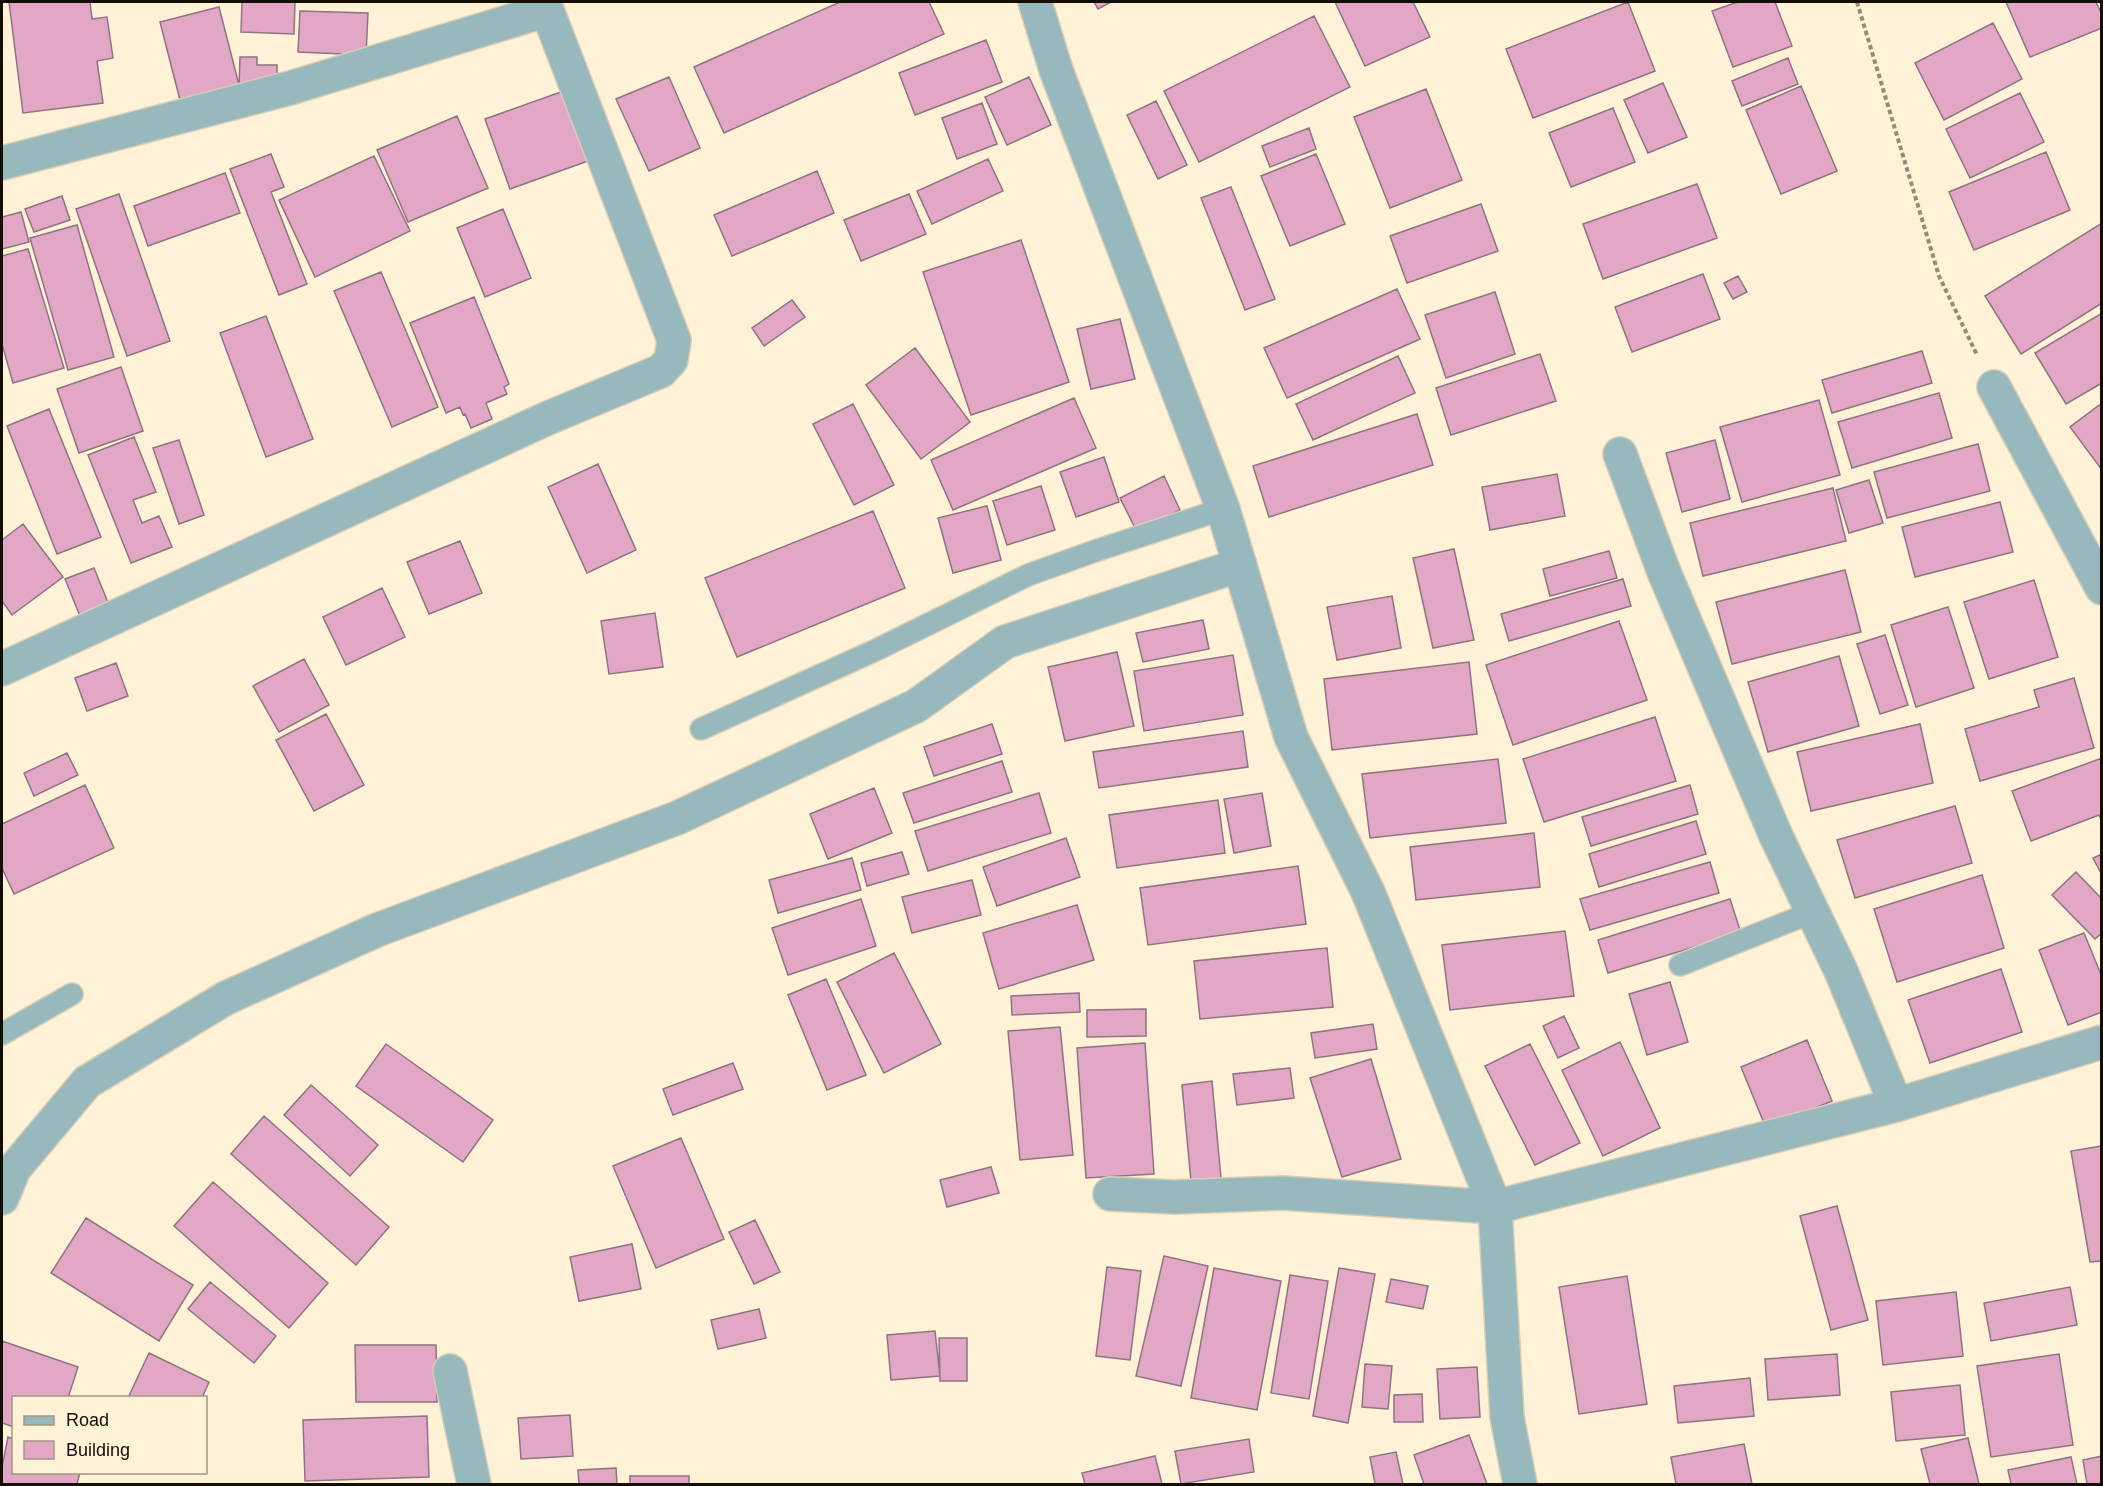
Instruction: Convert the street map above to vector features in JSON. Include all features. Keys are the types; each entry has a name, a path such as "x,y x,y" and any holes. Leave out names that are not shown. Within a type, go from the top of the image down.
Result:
{"street":[{"path":"1035,2 1056,70 1223,509 1291,737 1368,892 1496,1207 1508,1418 1520,1485"},
{"path":"2,163 290,88 545,6 674,340 671,360 661,371 548,418 2,669"},
{"path":"1994,387 2102,588"},
{"path":"1620,454 1673,594 1776,836 1841,971 1896,1105"},
{"path":"2,1198 14,1169 87,1082 226,998 377,930 677,818 916,706 1005,642 1240,565"},
{"path":"1110,1194 1175,1197 1282,1193 1496,1207 1896,1105 2102,1042"},
{"path":"450,1371 474,1485"}],"lane":[{"path":"701,729 876,650 1028,575 1223,509"},
{"path":"1680,965 1813,912"},
{"path":"2,1034 72,994"}],"path":[{"path":"1857,2 1939,276 1966,335 1994,387"}],"building":[{"path":"9,2 90,2 92,19 107,17 113,58 97,61 103,103 23,113"},
{"path":"242,2 295,2 294,34 241,32"},
{"path":"840,2 929,2 944,34 724,133 694,67"},
{"path":"1094,2 1111,2 1098,9"},
{"path":"1335,2 1413,2 1430,37 1365,66"},
{"path":"1628,2 1655,71 1533,118 1506,49"},
{"path":"1738,2 1775,2 1792,46 1733,67 1712,11"},
{"path":"2006,2 2096,2 2102,15 2102,28 2030,57"},
{"path":"219,7 239,85 180,100 160,22"},
{"path":"300,11 368,13 366,55 298,52"},
{"path":"1314,16 1350,87 1199,162 1164,91"},
{"path":"1993,23 2022,79 1944,120 1915,63"},
{"path":"986,40 1002,82 915,115 899,73"},
{"path":"240,57 257,57 257,65 277,65 277,89 239,88"},
{"path":"1788,58 1798,84 1742,106 1732,81"},
{"path":"669,77 700,148 649,171 616,99"},
{"path":"1029,77 1051,125 1007,145 985,97"},
{"path":"1663,83 1687,137 1648,153 1624,100"},
{"path":"1801,86 1837,171 1781,194 1746,110"},
{"path":"575,87 599,157 510,189 485,119"},
{"path":"1426,89 1462,180 1390,208 1354,117"},
{"path":"2020,93 2044,142 1970,178 1946,129"},
{"path":"1156,101 1187,165 1158,179 1127,115"},
{"path":"982,103 997,144 957,159 942,118"},
{"path":"1613,108 1635,162 1571,187 1549,133"},
{"path":"457,116 488,188 408,222 377,150"},
{"path":"1309,128 1316,149 1270,167 1262,146"},
{"path":"2046,152 2070,210 1974,250 1949,192"},
{"path":"271,154 284,187 271,192 307,284 279,295 230,169"},
{"path":"1316,154 1345,224 1290,246 1261,176"},
{"path":"374,156 410,231 315,277 279,200"},
{"path":"988,159 1003,191 932,224 917,191"},
{"path":"817,171 834,213 732,256 714,215"},
{"path":"225,173 240,213 148,246 134,206"},
{"path":"1697,184 1717,238 1603,279 1583,224"},
{"path":"1231,187 1275,299 1245,310 1201,198"},
{"path":"119,194 170,341 127,356 76,209"},
{"path":"909,194 926,234 861,261 844,220"},
{"path":"62,196 70,220 34,232 25,209"},
{"path":"1481,204 1498,251 1407,283 1390,236"},
{"path":"503,209 531,278 485,297 457,228"},
{"path":"21,212 29,242 2,249 2,217"},
{"path":"2102,223 2102,303 2021,354 1985,296"},
{"path":"77,225 114,357 68,370 30,238"},
{"path":"1021,240 1069,382 971,415 923,272"},
{"path":"28,249 64,368 13,383 2,344 2,256"},
{"path":"381,272 438,407 392,427 334,291"},
{"path":"1703,274 1720,319 1632,352 1615,307"},
{"path":"1738,276 1747,292 1733,299 1724,283"},
{"path":"1397,289 1420,339 1287,398 1264,348"},
{"path":"1495,292 1515,354 1446,378 1425,315"},
{"path":"474,297 509,384 504,387 507,394 486,403 492,419 471,428 460,407 446,413 410,323"},
{"path":"792,300 805,317 764,346 752,328"},
{"path":"2102,313 2102,383 2066,404 2035,353"},
{"path":"266,316 313,439 266,457 220,333"},
{"path":"1120,319 1135,379 1091,389 1077,329"},
{"path":"915,348 970,422 921,459 866,385"},
{"path":"1922,351 1932,383 1832,413 1822,380"},
{"path":"1540,354 1556,401 1451,435 1436,388"},
{"path":"1398,356 1415,393 1313,440 1296,404"},
{"path":"121,367 143,431 79,453 57,389"},
{"path":"1939,393 1952,438 1852,468 1838,422"},
{"path":"1074,398 1096,448 953,510 931,460"},
{"path":"1819,400 1840,475 1742,502 1720,427"},
{"path":"2102,403 2102,470 2070,427"},
{"path":"853,404 894,485 854,505 813,424"},
{"path":"49,409 101,537 57,554 7,426"},
{"path":"1417,414 1433,465 1269,517 1253,466"},
{"path":"134,437 156,492 133,500 142,523 159,516 172,547 131,563 88,455"},
{"path":"179,440 204,515 179,524 153,448"},
{"path":"1715,440 1730,499 1682,512 1666,453"},
{"path":"1978,444 1990,491 1887,518 1874,472"},
{"path":"1104,457 1119,502 1076,517 1060,472"},
{"path":"598,464 636,550 587,573 548,487"},
{"path":"1557,474 1565,516 1490,530 1482,487"},
{"path":"1164,476 1180,510 1137,532 1120,498"},
{"path":"1869,480 1883,523 1849,533 1836,490"},
{"path":"1041,486 1055,530 1007,545 993,501"},
{"path":"1833,488 1846,541 1703,576 1690,523"},
{"path":"2000,502 2013,552 1915,577 1902,527"},
{"path":"987,506 1001,560 953,573 938,518"},
{"path":"873,511 905,588 737,657 705,578"},
{"path":"23,524 63,577 12,615 2,601 2,540"},
{"path":"460,541 482,593 429,614 407,562"},
{"path":"1454,549 1474,640 1433,648 1413,558"},
{"path":"1609,551 1617,578 1550,596 1543,569"},
{"path":"94,568 111,610 82,621 65,579"},
{"path":"1845,570 1861,632 1732,664 1716,602"},
{"path":"1623,579 1631,606 1509,641 1501,614"},
{"path":"2034,580 2058,657 1989,679 1964,602"},
{"path":"382,588 405,637 346,665 323,617"},
{"path":"1392,596 1401,648 1337,660 1327,607"},
{"path":"1948,607 1974,688 1916,707 1891,625"},
{"path":"655,613 663,667 609,674 601,621"},
{"path":"1203,620 1209,649 1143,662 1136,633"},
{"path":"1619,621 1647,700 1513,745 1486,665"},
{"path":"1885,635 1908,705 1880,714 1857,644"},
{"path":"1117,652 1134,726 1065,741 1048,667"},
{"path":"1233,655 1243,715 1144,731 1134,671"},
{"path":"1839,656 1859,726 1768,752 1748,682"},
{"path":"304,659 329,705 279,732 253,686"},
{"path":"1469,662 1477,734 1332,750 1324,679"},
{"path":"116,663 128,696 87,711 75,678"},
{"path":"2074,678 2094,748 1980,781 1965,729 2039,707 2034,690"},
{"path":"326,714 364,785 314,811 276,740"},
{"path":"1655,717 1676,781 1544,822 1523,759"},
{"path":"992,724 1002,754 934,776 924,747"},
{"path":"1920,724 1933,783 1811,811 1797,752"},
{"path":"1243,731 1248,767 1099,788 1093,752"},
{"path":"67,753 78,775 34,796 24,773"},
{"path":"2102,758 2102,822 2099,815 2031,841 2012,791"},
{"path":"1498,759 1506,823 1370,838 1362,774"},
{"path":"1002,761 1012,792 914,823 903,793"},
{"path":"85,785 114,848 14,894 2,868 2,824"},
{"path":"1690,785 1698,814 1591,846 1582,817"},
{"path":"874,788 892,833 828,859 810,814"},
{"path":"1039,793 1051,833 928,871 915,831"},
{"path":"1262,793 1271,846 1234,853 1224,799"},
{"path":"1218,800 1225,853 1117,868 1109,815"},
{"path":"1955,806 1972,863 1855,898 1837,840"},
{"path":"1696,821 1706,854 1599,887 1589,854"},
{"path":"1534,833 1540,887 1416,900 1410,847"},
{"path":"1066,838 1080,877 997,906 983,867"},
{"path":"902,852 909,874 867,886 861,863"},
{"path":"2102,854 2102,875 2093,858"},
{"path":"852,858 861,890 778,913 769,880"},
{"path":"1710,862 1719,893 1590,930 1580,899"},
{"path":"1298,866 1306,924 1148,945 1140,888"},
{"path":"2076,872 2102,899 2102,933 2095,939 2052,895"},
{"path":"1982,875 2004,948 1897,982 1874,909"},
{"path":"972,880 981,915 912,933 902,897"},
{"path":"861,899 876,946 788,975 772,928"},
{"path":"1730,899 1741,933 1608,973 1598,940"},
{"path":"1077,905 1094,960 999,989 983,933"},
{"path":"1565,931 1574,996 1450,1010 1442,945"},
{"path":"2084,933 2102,977 2102,1012 2068,1025 2039,950"},
{"path":"1327,948 1333,1007 1200,1019 1194,961"},
{"path":"894,953 941,1044 884,1073 837,982"},
{"path":"2001,969 2022,1032 1930,1063 1908,1000"},
{"path":"826,979 866,1075 827,1090 788,995"},
{"path":"1670,982 1688,1042 1647,1055 1629,994"},
{"path":"1079,993 1080,1012 1012,1015 1011,996"},
{"path":"1146,1009 1146,1036 1087,1037 1087,1010"},
{"path":"1564,1016 1579,1048 1558,1058 1543,1026"},
{"path":"1373,1024 1377,1049 1315,1058 1311,1033"},
{"path":"1060,1027 1073,1155 1020,1160 1008,1031"},
{"path":"1807,1040 1832,1101 1766,1128 1741,1067"},
{"path":"1620,1042 1660,1128 1603,1156 1562,1070"},
{"path":"1145,1043 1154,1174 1086,1178 1077,1048"},
{"path":"386,1044 493,1120 463,1162 356,1086"},
{"path":"1530,1044 1580,1143 1535,1165 1485,1066"},
{"path":"1371,1059 1401,1159 1342,1177 1310,1078"},
{"path":"733,1063 743,1089 673,1115 663,1089"},
{"path":"1290,1068 1294,1098 1237,1105 1233,1074"},
{"path":"1212,1081 1222,1189 1192,1192 1182,1085"},
{"path":"311,1085 378,1145 350,1176 284,1115"},
{"path":"264,1116 389,1227 356,1265 231,1154"},
{"path":"681,1138 724,1239 656,1268 613,1166"},
{"path":"2102,1146 2102,1261 2090,1262 2071,1151"},
{"path":"991,1167 999,1193 947,1207 940,1180"},
{"path":"213,1182 328,1283 289,1328 174,1226"},
{"path":"1837,1206 1868,1320 1831,1330 1800,1216"},
{"path":"86,1218 193,1285 159,1341 51,1273"},
{"path":"755,1220 780,1272 754,1284 729,1232"},
{"path":"632,1244 641,1289 579,1301 570,1257"},
{"path":"1164,1256 1208,1266 1181,1386 1136,1376"},
{"path":"1107,1267 1141,1271 1130,1360 1096,1356"},
{"path":"1214,1268 1281,1281 1257,1410 1191,1398"},
{"path":"1339,1268 1375,1274 1348,1423 1313,1416"},
{"path":"1290,1275 1328,1281 1309,1399 1271,1393"},
{"path":"1627,1276 1647,1404 1579,1414 1559,1287"},
{"path":"1391,1279 1428,1286 1423,1309 1386,1302"},
{"path":"210,1282 276,1336 254,1363 188,1309"},
{"path":"2070,1287 2077,1325 1991,1341 1984,1303"},
{"path":"1956,1292 1963,1356 1883,1365 1876,1301"},
{"path":"759,1309 766,1338 718,1349 711,1320"},
{"path":"935,1331 940,1376 891,1380 887,1335"},
{"path":"939,1338 967,1338 967,1381 940,1381"},
{"path":"2,1341 78,1367 69,1396 12,1396 12,1426 2,1423"},
{"path":"355,1345 436,1345 437,1402 356,1402"},
{"path":"149,1353 209,1382 203,1396 129,1396"},
{"path":"1837,1354 1840,1395 1768,1400 1765,1359"},
{"path":"2059,1354 2073,1445 1991,1457 1977,1366"},
{"path":"1365,1364 1392,1366 1388,1409 1362,1407"},
{"path":"1477,1367 1480,1417 1440,1419 1437,1369"},
{"path":"1750,1378 1754,1416 1678,1423 1674,1386"},
{"path":"1960,1385 1965,1435 1896,1441 1891,1392"},
{"path":"1422,1394 1423,1422 1394,1422 1394,1395"},
{"path":"570,1415 573,1456 521,1459 518,1418"},
{"path":"427,1416 429,1477 305,1481 303,1420"},
{"path":"1469,1435 1487,1484 1424,1484 1414,1455"},
{"path":"8,1437 12,1438 12,1474 80,1474 77,1484 2,1484 2,1467"},
{"path":"1968,1438 1979,1484 1930,1484 1921,1449"},
{"path":"1249,1439 1254,1472 1181,1484 1175,1451"},
{"path":"1744,1444 1752,1484 1676,1484 1671,1457"},
{"path":"1396,1452 1403,1484 1375,1484 1370,1457"},
{"path":"1155,1456 1162,1484 1085,1484 1082,1473"},
{"path":"2102,1456 2102,1484 2087,1484 2083,1460"},
{"path":"2071,1457 2077,1484 2011,1484 2008,1470"},
{"path":"616,1468 617,1484 579,1484 578,1470"},
{"path":"630,1476 689,1476 689,1484 630,1484"}]}
